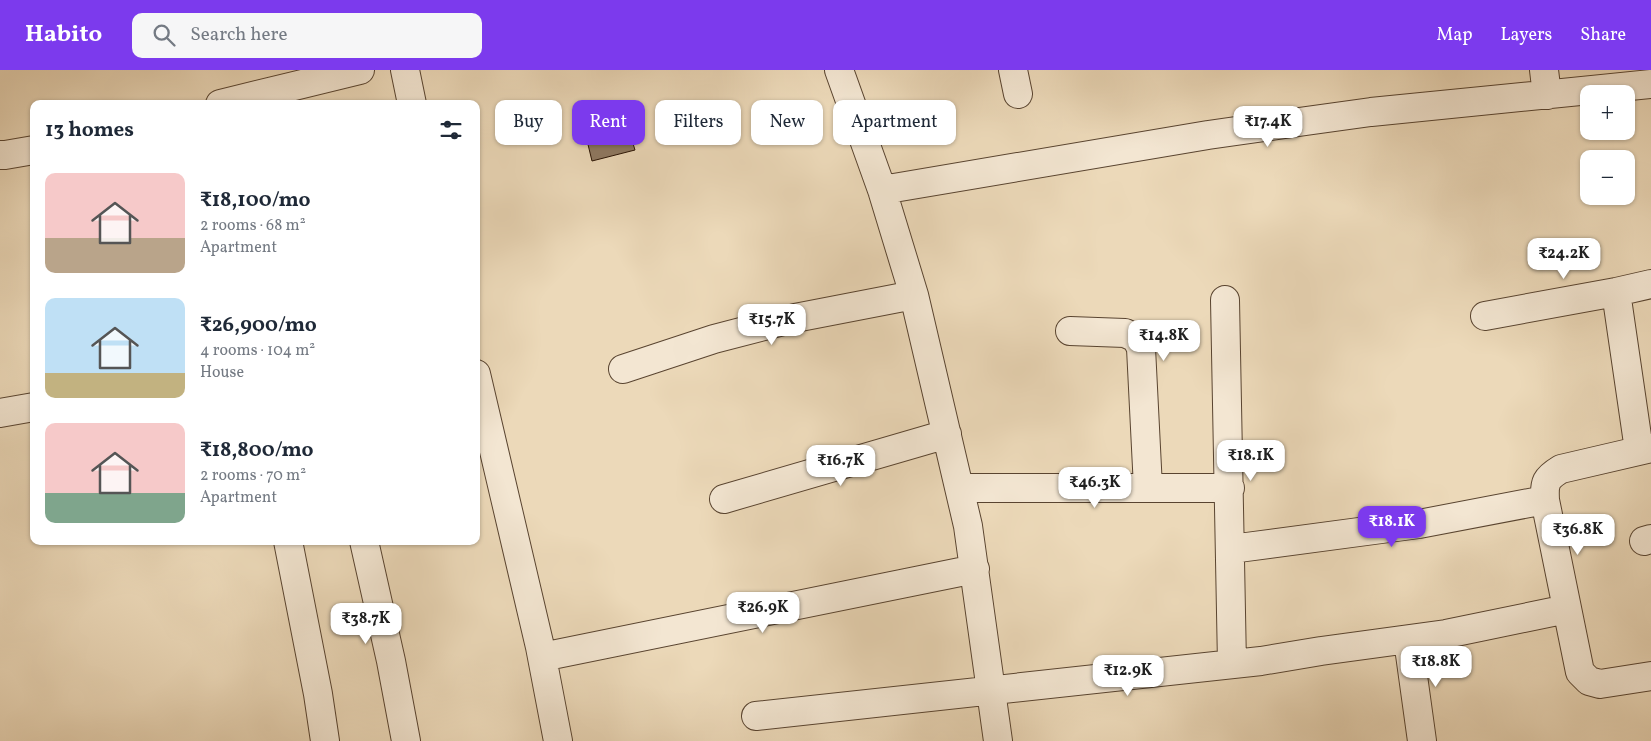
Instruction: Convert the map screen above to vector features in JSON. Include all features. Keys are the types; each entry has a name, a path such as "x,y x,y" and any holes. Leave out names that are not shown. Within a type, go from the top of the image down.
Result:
{"street":[{"path":"260,99 360,70"},
{"path":"405,70 411,100"},
{"path":"839,70 882,190 914,294 960,488 975,569 998,741"},
{"path":"882,190 1208,135 1371,112 1546,82 1651,84"},
{"path":"0,154 5,156 30,151"},
{"path":"1485,316 1651,284"},
{"path":"1616,292 1645,449 1561,469 1550,475 1545,486 1545,500 1580,672 1589,681 1600,684 1651,676"},
{"path":"623,369 714,339 795,318 914,294"},
{"path":"1225,300 1232,664"},
{"path":"1070,331 1125,333 1136,338 1141,348 1148,488"},
{"path":"480,391 542,657 558,741"},
{"path":"0,413 30,408"},
{"path":"724,499 947,434"},
{"path":"960,488 1230,488"},
{"path":"1231,548 1419,524 1545,500"},
{"path":"289,545 318,694 325,741"},
{"path":"365,545 391,661 406,741"},
{"path":"542,657 975,569"},
{"path":"756,716 1261,661 1321,650 1408,640 1504,623 1567,609"},
{"path":"1408,640 1422,741"}],"building":[{"path":"588,145 633,145 635,150 592,161"}]}
